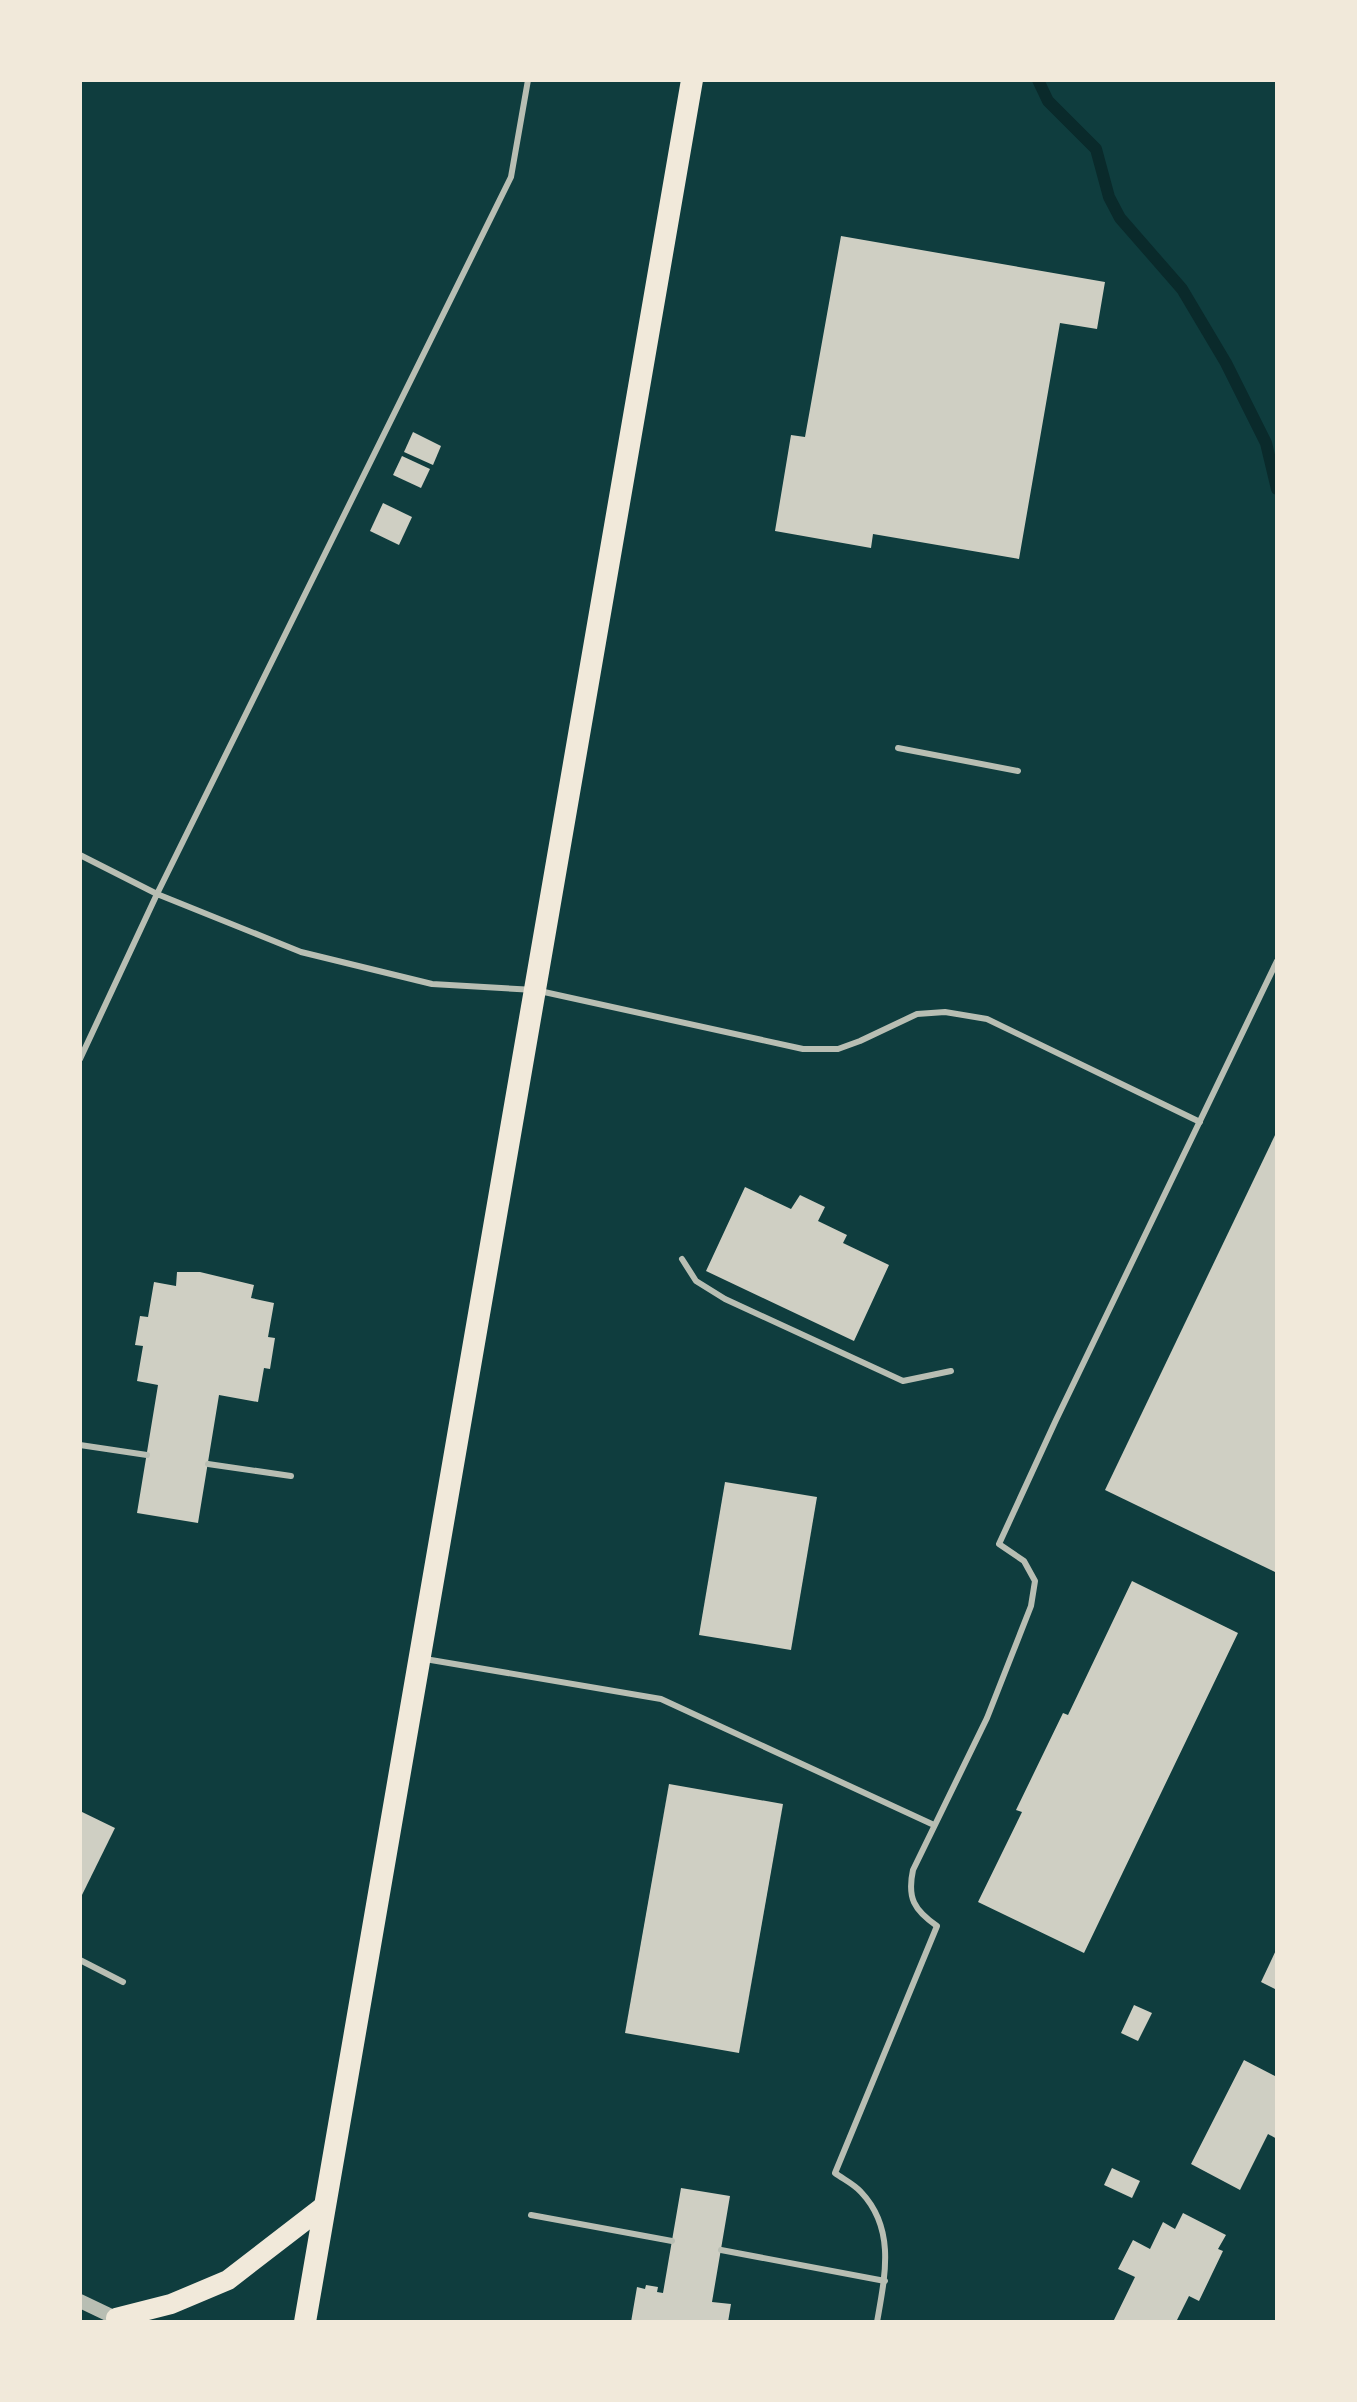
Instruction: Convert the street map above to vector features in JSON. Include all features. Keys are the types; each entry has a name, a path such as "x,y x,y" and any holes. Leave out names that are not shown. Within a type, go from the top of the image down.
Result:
{"highway":[{"path":"305,2322 692,80"}],"main road":[{"path":"120,2320 171,2304 228,2280 324,2206"}],"street":[{"path":"80,2301 120,2320"}],"lane":[{"path":"80,1059 157,894 511,177 528,80"},
{"path":"898,748 1018,771"},
{"path":"80,855 157,894 301,952 432,984 535,990 803,1049 838,1049 917,1014 945,1012 987,1019 1200,1122"},
{"path":"877,2322 885,2281 887,2246 878,2216 860,2191 835,2173 937,1926 922,1915 913,1902 909,1888 913,1870 987,1718 1031,1606 1035,1581 1030,1571 1024,1561 999,1544 1277,961"},
{"path":"682,1259 696,1281 725,1299 903,1381 951,1371"},
{"path":"80,1445 147,1455"},
{"path":"208,1464 291,1476"},
{"path":"418,1658 661,1699 934,1825"},
{"path":"80,1960 123,1982"},
{"path":"531,2215 672,2241"},
{"path":"721,2250 885,2281"}],"building":[{"path":"841,236 1105,282 1097,329 1060,323 1019,559 873,534 871,548 775,531 791,435 805,437"},
{"path":"413,432 441,446 433,465 404,452"},
{"path":"402,456 430,469 421,488 393,475"},
{"path":"383,503 412,517 399,545 370,531"},
{"path":"1277,1131 1277,1573 1105,1490"},
{"path":"745,1187 791,1209 800,1195 825,1207 818,1221 847,1235 843,1243 889,1265 854,1341 706,1271"},
{"path":"177,1272 200,1272 254,1285 251,1298 274,1303 268,1337 275,1338 270,1369 264,1368 258,1402 219,1395 198,1523 137,1513 158,1385 137,1381 143,1346 135,1345 140,1316 148,1317 154,1282 176,1286"},
{"path":"725,1482 817,1497 791,1650 699,1635"},
{"path":"1132,1581 1238,1633 1084,1953 978,1902 1022,1812 1016,1810 1063,1713 1068,1715"},
{"path":"669,1784 783,1804 739,2053 625,2033"},
{"path":"80,1811 115,1828 80,1899"},
{"path":"1277,1948 1277,1990 1261,1982"},
{"path":"1134,2005 1152,2013 1138,2041 1121,2033"},
{"path":"1244,2060 1277,2077 1277,2139 1268,2134 1240,2190 1191,2164"},
{"path":"1112,2168 1140,2181 1132,2198 1104,2185"},
{"path":"681,2188 730,2196 712,2302 731,2304 728,2322 631,2322 637,2287 658,2287 657,2292 663,2293"},
{"path":"1183,2213 1226,2235 1218,2249 1223,2251 1199,2301 1189,2296 1176,2322 1113,2322 1135,2277 1118,2269 1133,2240 1150,2249 1163,2222 1175,2229"}],"waterway":[{"path":"1038,80 1048,101 1096,149 1109,197 1120,218 1182,289 1226,363 1266,443 1277,489"}]}
